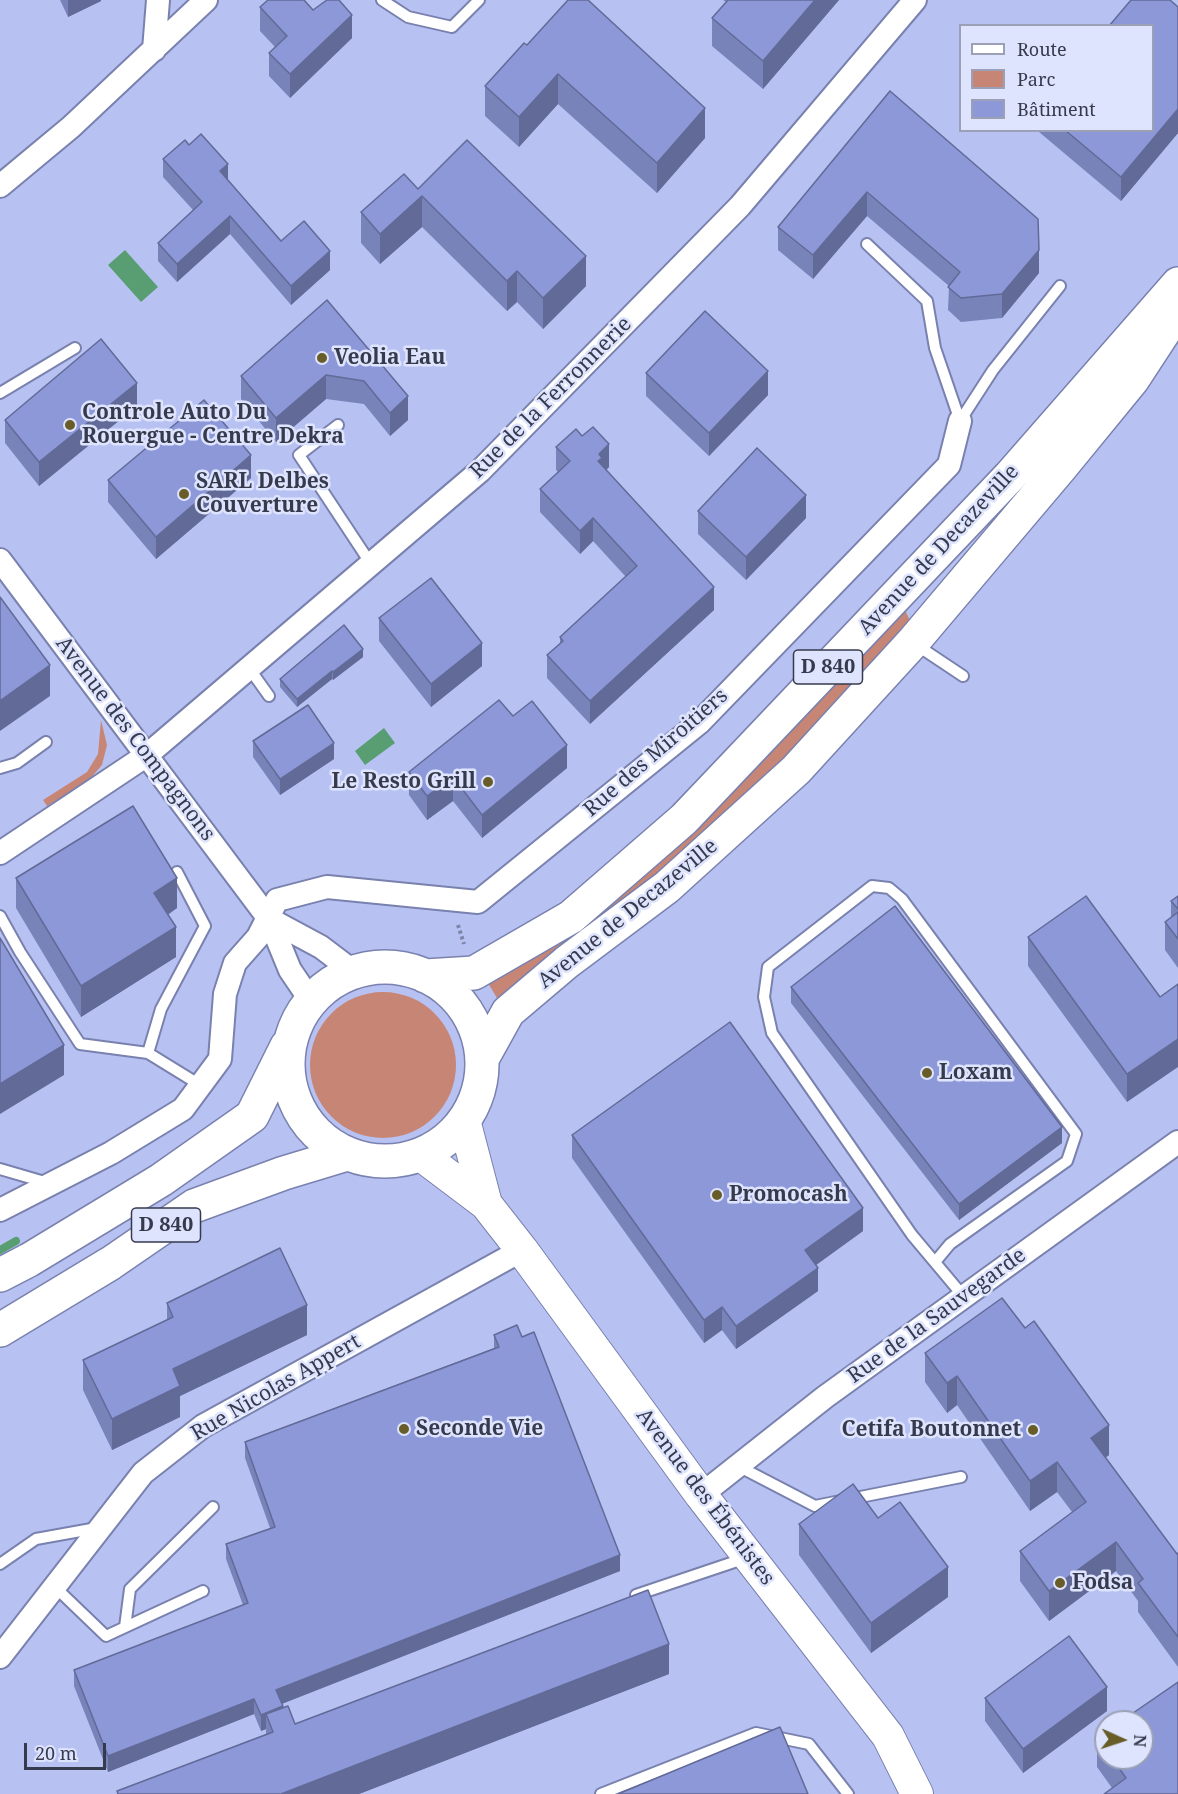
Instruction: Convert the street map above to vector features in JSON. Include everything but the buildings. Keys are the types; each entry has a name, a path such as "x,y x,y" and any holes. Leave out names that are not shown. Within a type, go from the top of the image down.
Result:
{"main road":[{"name":"Avenue de Decazeville","path":"425,976 474,973 571,917 684,819 1010,476 1178,284"},
{"name":"Avenue de Decazeville","path":"482,1059 508,1012 567,962 667,887 796,770 913,642 1061,467 1133,379 1178,310"},
{"path":"390,967 425,976 447,990 465,1010 474,1025 482,1059 478,1091 464,1120 445,1140 421,1155 384,1162 365,1160 347,1154 318,1134 306,1121 297,1106 288,1072 288,1054 292,1037 303,1012 311,1001 338,979 354,972 390,967"},
{"name":"D 840","path":"0,1275 29,1260 161,1179 252,1116 292,1037"},
{"name":"D 840","path":"0,1330 111,1263 194,1206 284,1173 347,1154"}],"street":[{"path":"154,50 158,0"},
{"path":"0,186 71,127 206,0"},
{"name":"Rue de la Ferronnerie","path":"0,853 147,755 480,471 731,214 915,0"},
{"path":"1133,379 1178,341"},
{"name":"Rue des Miroitiers","path":"269,919 277,900 327,887 478,902 699,723 949,465 960,421"},
{"name":"Avenue des Compagnons","path":"0,560 269,919 290,970 311,1001"},
{"path":"0,1210 111,1153 183,1109 220,1059 225,994 235,963 258,937 269,919"},
{"name":"Avenue des Compagnons","path":"269,919 321,947 354,972"},
{"name":"Avenue des Ébénistes","path":"464,1120 486,1204"},
{"name":"Rue de la Sauvegarde","path":"701,1495 825,1397 1178,1142"},
{"name":"Avenue des Ébénistes","path":"421,1155 486,1204 522,1250 701,1495 888,1736 913,1791"},
{"name":"Rue Nicolas Appert","path":"0,1657 143,1473 203,1426 522,1250"}],"lane":[{"path":"382,0 408,17 452,27 479,0"},
{"path":"867,244 927,302 935,348 960,421"},
{"path":"960,421 993,370 1060,285"},
{"path":"0,393 75,348"},
{"path":"338,425 299,455 371,564"},
{"path":"913,642 963,676"},
{"path":"249,668 269,696"},
{"path":"0,768 17,764 46,742"},
{"path":"148,1053 161,1009 205,926 177,872"},
{"path":"935,1262 950,1244 1067,1161 1076,1134 903,899 889,888 872,886 768,967 764,997 772,1033 912,1235 964,1297"},
{"path":"0,916 20,952 80,1044 148,1053 200,1085"},
{"path":"0,1169 51,1184"},
{"path":"738,1466 815,1506 961,1477"},
{"path":"125,1627 130,1589 213,1507"},
{"path":"0,1564 36,1539 100,1528"},
{"path":"626,1599 749,1557"},
{"path":"55,1587 106,1636 203,1591"},
{"path":"601,1794 756,1733 809,1744 848,1794"}],"path":[{"path":"458,924 465,945"}],"green space":[{"path":"905,610 911,623 843,702 695,844 500,1003 485,978"},
{"path":"101,720 107,745 102,765 89,780 47,806 43,800 87,772 98,754"},
{"path":"383,992 411,997 435,1013 451,1037 456,1065 451,1093 435,1117 411,1133 383,1138 355,1133 331,1117 315,1093 310,1065 315,1037 331,1013 355,997"}],"shaded area":[{"path":"125,250 158,287 141,302 108,265"},
{"path":"384,728 395,743 365,765 355,751"}],"waterway":[{"path":"0,1250 16,1241"}],"place":[{"name":"Veolia Eau","path":"322,358"},
{"name":"Controle Auto Du Rouergue - Centre Dekra","path":"70,425"},
{"name":"SARL Delbes Couverture","path":"184,494"},
{"name":"Le Resto Grill","path":"488,782"},
{"name":"Loxam","path":"927,1073"},
{"name":"Promocash","path":"717,1195"},
{"name":"Seconde Vie","path":"404,1429"},
{"name":"Cetifa Boutonnet","path":"1033,1430"},
{"name":"Fodsa","path":"1060,1583"}]}
